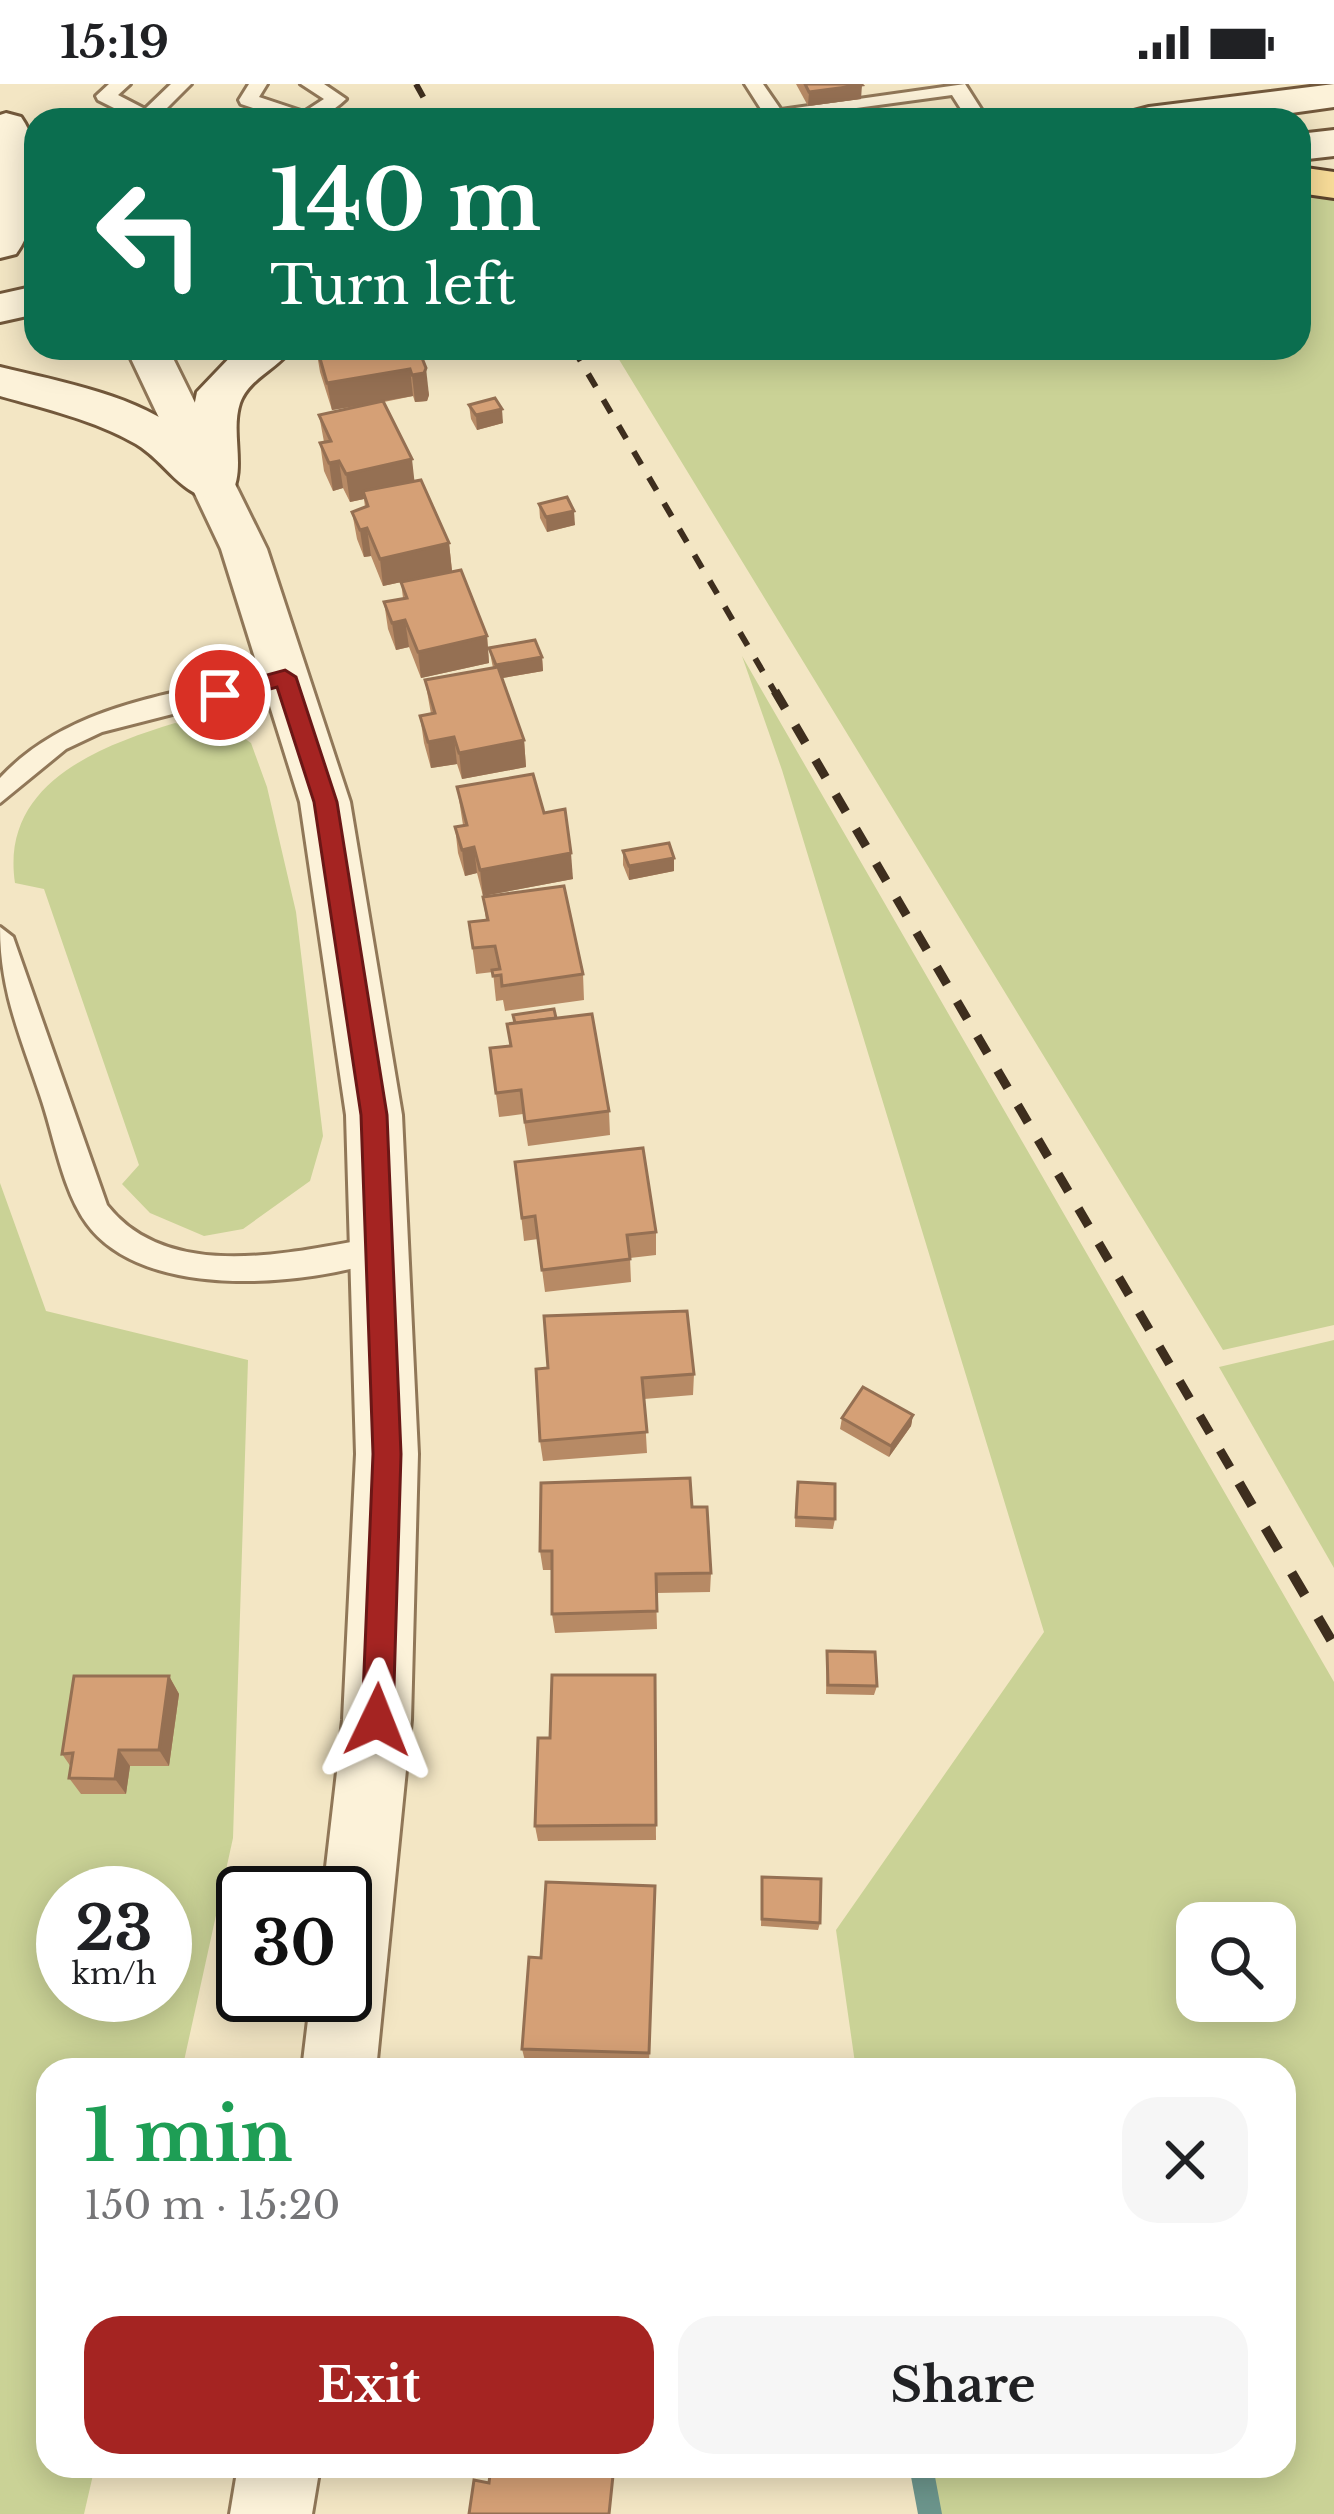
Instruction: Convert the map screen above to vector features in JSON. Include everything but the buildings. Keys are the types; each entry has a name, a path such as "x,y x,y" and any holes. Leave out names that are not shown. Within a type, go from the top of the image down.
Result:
{"main road":[{"path":"1150,108 1195,84"},
{"path":"1238,108 1334,95"},
{"path":"0,245 20,190 15,143"},
{"path":"213,485 212,402 233,374 252,360"},
{"path":"0,381 102,410 156,435 213,485"}],"street":[{"path":"153,360 244,549 325,802 374,1115 387,1454 377,1720 340,2058"},
{"path":"271,2514 277,2478"}],"lane":[{"path":"121,84 105,96 129,108"},
{"path":"157,108 182,84"},
{"path":"259,84 248,100 272,108"},
{"path":"310,84 337,99 323,108"},
{"path":"824,108 910,90 957,86"},
{"path":"0,794 12,777 64,740 107,720 285,677"},
{"path":"0,937 94,1211 122,1244 178,1266 301,1263 379,1249"}],"green space":[{"path":"1311,194 1334,197 1334,1325 1223,1350 619,360 1311,360"},
{"path":"742,656 1334,1682 1334,2514 920,2514 915,2478 1296,2478 1296,2058 854,2058 836,1930 1044,1632 782,770"},
{"path":"175,723 241,736 251,743 267,787 296,912 323,1136 310,1181 243,1229 204,1236 150,1213 122,1184 139,1165 44,889 15,883 14,848 23,819 39,794 87,757"},
{"path":"0,1183 46,1311 248,1360 233,1838 227,1866 216,1866 216,1915 185,2058 36,2058 36,2478 92,2478 84,2514 0,2514"},
{"path":"1334,1340 1334,1568 1219,1367"}],"waterway":[{"path":"923,2478 930,2514"}],"railway":[{"path":"416,84 429,108"},
{"path":"580,360 776,694"},
{"path":"775,691 1241,1486"},
{"path":"1239,1483 1334,1645"}],"route":[{"path":"220,695 285,677 325,802 374,1115 387,1454 377,1720"}]}
